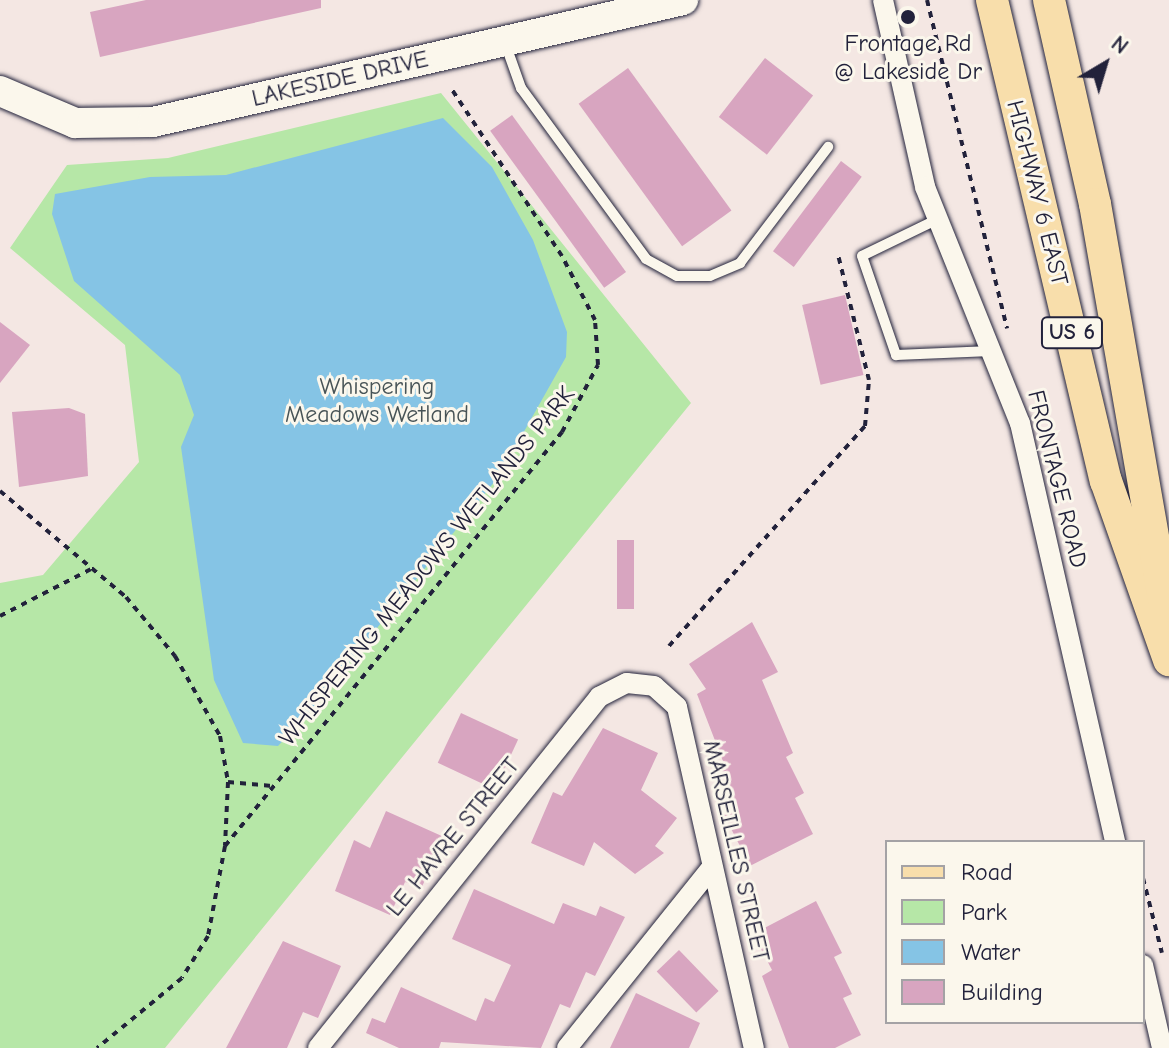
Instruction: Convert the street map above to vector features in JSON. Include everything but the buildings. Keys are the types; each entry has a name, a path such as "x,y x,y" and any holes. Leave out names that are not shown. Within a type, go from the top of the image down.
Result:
{"main road":[{"name":"HIGHWAY 6 EAST","path":"992,0 1106,481 1169,660"},
{"name":"HIGHWAY 6 EAST","path":"1049,0 1095,204 1169,631"}],"street":[{"name":"LAKESIDE DRIVE","path":"0,91 75,123 153,122 683,0"},
{"name":"FRONTAGE ROAD","path":"883,0 936,220 994,351 1020,423 1115,840"},
{"name":"MARSEILLES STREET","path":"643,683 677,707 754,1048"},
{"name":"LE HAVRE STREET","path":"318,1048 599,697 643,683"},
{"path":"567,1048 712,867"},
{"path":"1145,974 1162,1048"}],"lane":[{"path":"505,41 521,88 637,247 677,276 710,276 740,263 828,147"},
{"path":"936,220 862,256 896,355 994,351"}],"path":[{"name":"WHISPERING MEADOWS WETLANDS PARK","path":"225,846 562,432 588,395 598,365 595,320 562,256 450,87"},
{"path":"669,646 865,426 869,380 838,255"},
{"name":"WHISPERING MEADOWS WETLANDS PARK","path":"0,491 91,569 175,656 220,736 228,782 225,846 208,936 196,960 97,1048"},
{"path":"0,616 91,569"},
{"path":"228,782 272,786"},
{"path":"1145,886 1165,967"}],"green space":[{"name":"Whispering Meadows Wetland","path":"441,93 691,403 165,1048 0,1048 0,583 43,575 139,462 125,345 10,248 67,165 168,158"}],"water":[{"path":"443,118 492,167 533,240 567,332 566,357 499,476 308,714 278,746 243,743 214,680 181,447 194,415 180,375 74,281 52,214 55,194 150,177 226,175"}],"place":[{"name":"Frontage Rd @ Lakeside Dr","path":"908,17"}]}
